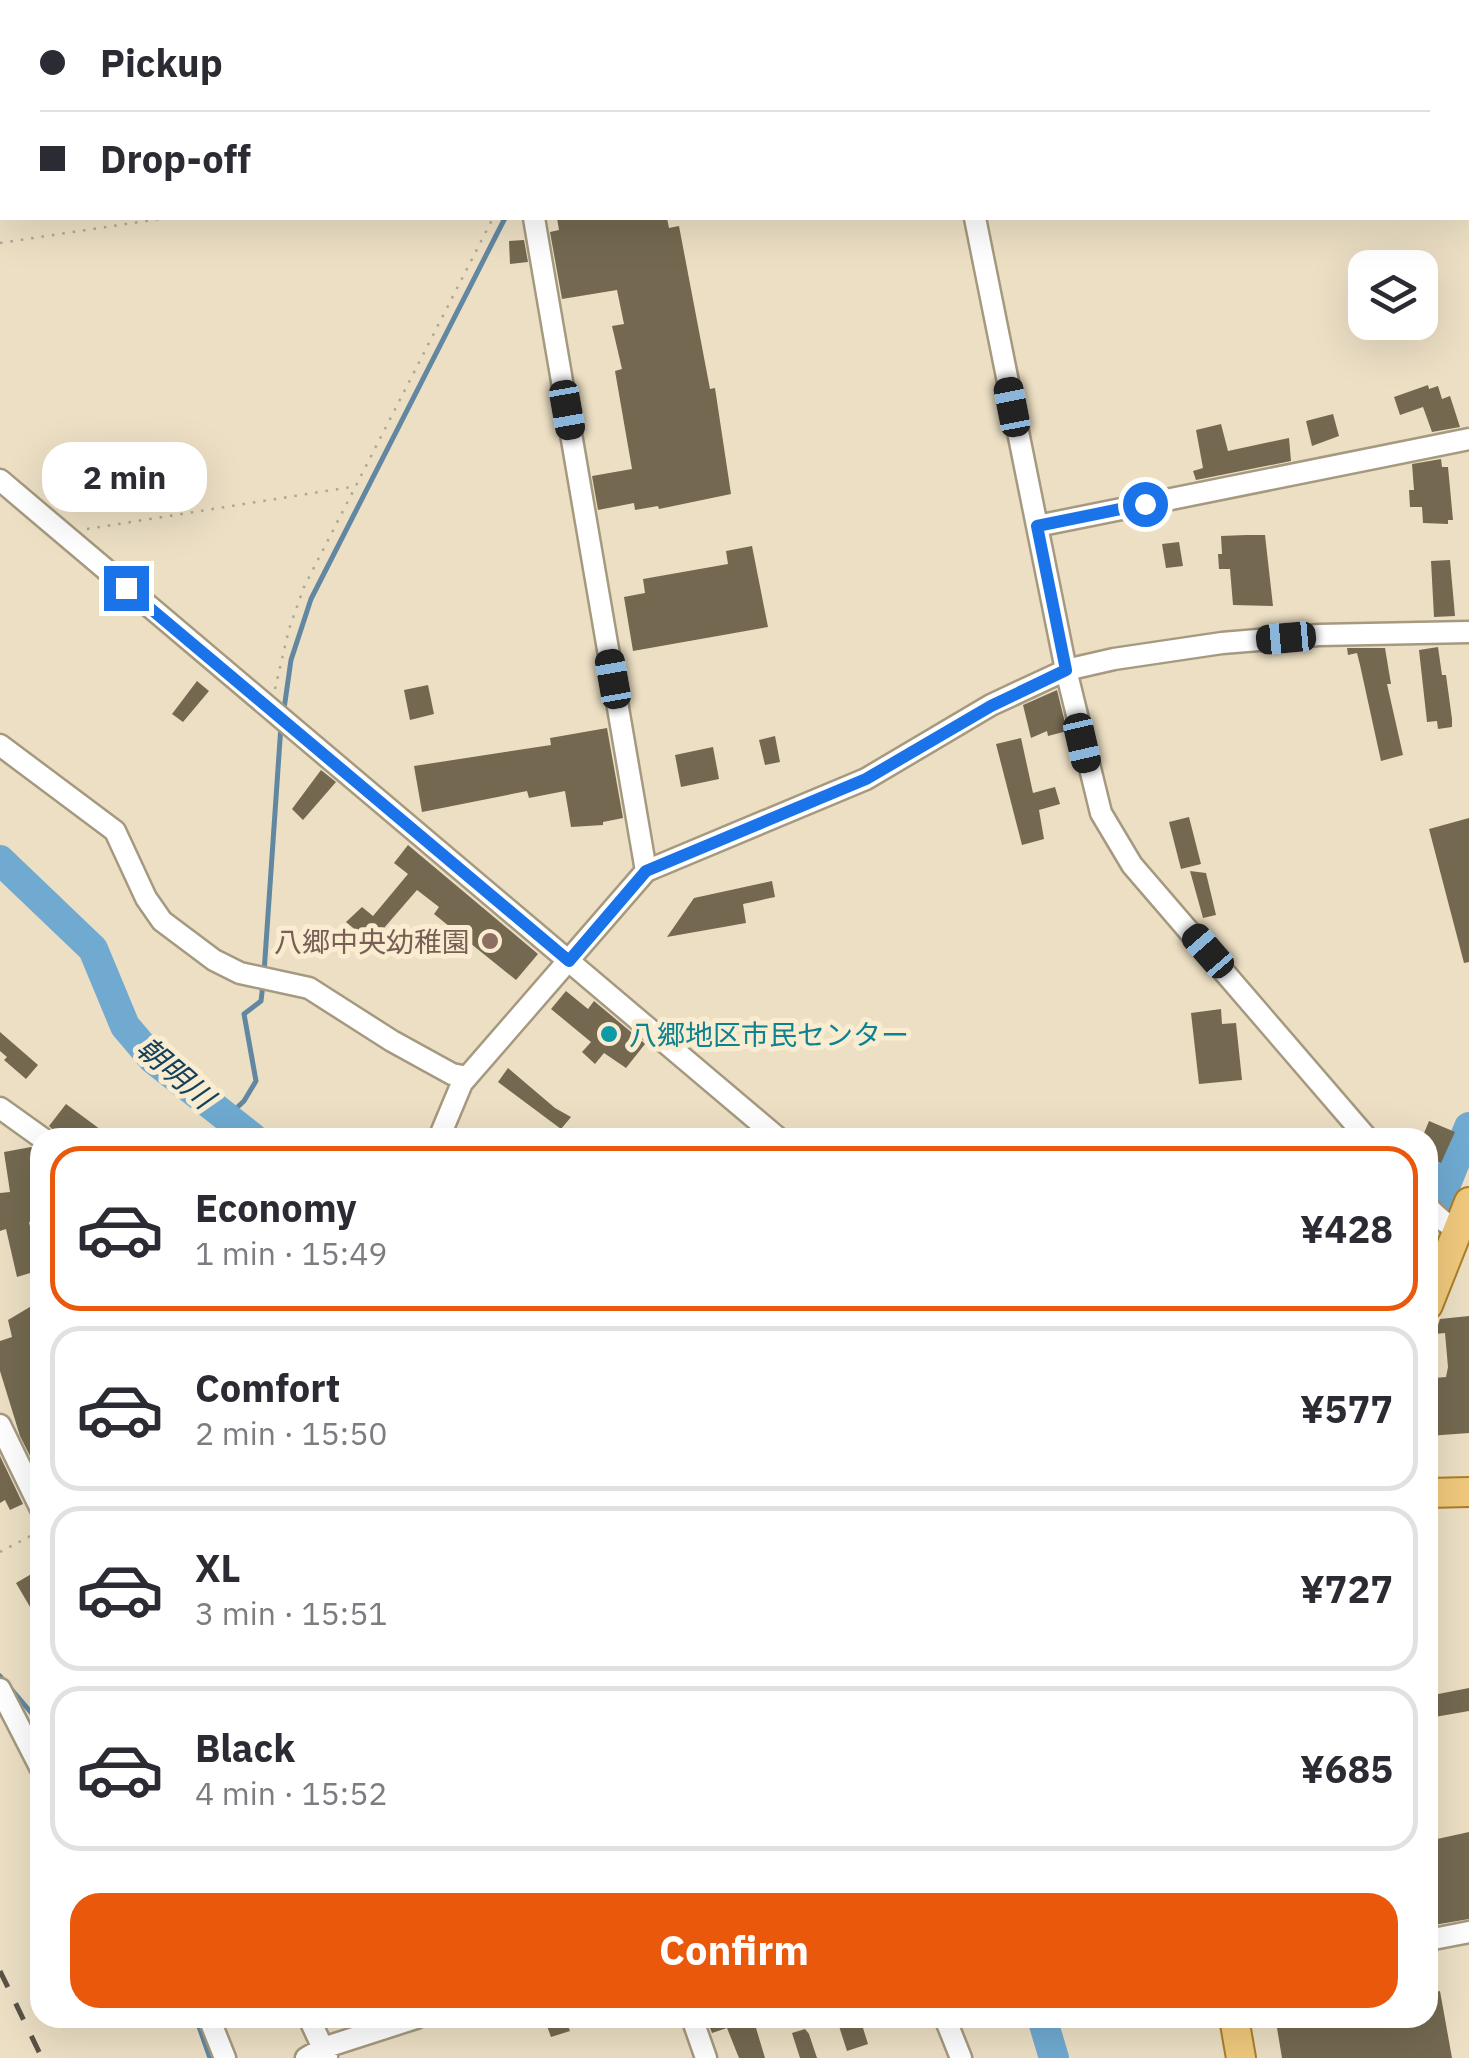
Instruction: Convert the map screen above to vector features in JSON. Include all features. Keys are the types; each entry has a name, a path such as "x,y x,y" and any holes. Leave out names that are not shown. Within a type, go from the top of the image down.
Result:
{"main road":[{"path":"1438,1254 1445,1218 1469,1202"},
{"path":"1438,1492 1469,1492"},
{"path":"1236,2028 1241,2058"}],"street":[{"path":"534,220 646,871"},
{"path":"975,220 1066,670 1101,813 1132,865 1357,1128"},
{"path":"1037,526 1469,439"},
{"path":"0,480 766,1128"},
{"path":"443,1128 464,1080 646,871 866,779 991,706 1066,670 1114,658 1222,643 1319,634 1469,632"},
{"path":"0,745 114,831 146,898 162,921 214,960 240,973 308,988 464,1080"},
{"path":"0,1108 30,1129"},
{"path":"0,1425 30,1486"},
{"path":"0,1689 30,1748"},
{"path":"1438,1938 1469,1932"},
{"path":"213,2028 225,2058"},
{"path":"312,2028 319,2055 390,2028"},
{"path":"696,2028 706,2058"},
{"path":"948,2028 961,2058"}],"path":[{"path":"0,243 153,220"},
{"path":"279,716 289,630 304,587 492,220"},
{"path":"68,539 82,530 354,487"},
{"path":"0,1552 30,1536"}],"building":[{"path":"557,220 667,220 669,228 679,226 710,389 715,388 731,494 659,509 658,506 635,510 634,503 598,510 592,476 632,469 615,371 622,369 612,326 624,324 617,290 562,299 550,232 559,230"},
{"path":"524,240 528,262 510,264 509,241"},
{"path":"1428,385 1429,389 1438,386 1442,399 1450,396 1460,427 1432,432 1423,407 1400,415 1394,397"},
{"path":"1333,414 1339,436 1312,446 1306,421"},
{"path":"1221,424 1228,451 1289,438 1291,461 1196,480 1193,471 1203,468 1196,430"},
{"path":"1441,459 1442,467 1448,467 1453,520 1448,520 1448,524 1423,523 1422,507 1410,507 1409,490 1414,490 1412,464"},
{"path":"1265,535 1273,606 1233,605 1230,569 1219,569 1221,536"},
{"path":"1179,542 1183,566 1166,568 1162,544"},
{"path":"752,546 768,627 633,651 624,597 645,593 643,579 728,564 726,551"},
{"path":"1450,560 1455,616 1434,617 1431,561"},
{"path":"1438,647 1442,675 1446,675 1452,727 1438,729 1437,721 1427,722 1419,650"},
{"path":"1347,648 1385,648 1391,684 1387,684 1403,755 1381,761 1357,653 1348,655"},
{"path":"197,681 209,691 183,722 172,714"},
{"path":"428,685 434,714 410,720 404,690"},
{"path":"1057,690 1067,731 1048,736 1047,731 1031,738 1023,705"},
{"path":"607,728 623,818 603,825 571,827 565,791 529,798 527,791 422,812 414,766 551,745 550,738"},
{"path":"775,736 780,762 765,765 759,740"},
{"path":"1021,738 1033,793 1055,787 1060,804 1039,810 1044,839 1022,845 996,744"},
{"path":"713,747 719,779 681,787 675,755"},
{"path":"321,770 336,782 303,820 292,809"},
{"path":"1189,817 1201,864 1181,869 1169,822"},
{"path":"1469,818 1469,962 1464,963 1429,829"},
{"path":"408,845 538,954 516,980 434,914 439,907 417,890 371,943 346,922 362,907 373,916 408,874 394,863"},
{"path":"1190,871 1206,873 1216,915 1203,918"},
{"path":"772,881 775,897 743,904 746,923 667,937 694,898"},
{"name":"八郷地区市民センター","path":"566,991 588,1009 594,1001 645,1044 626,1068 604,1053 595,1064 582,1052 591,1042 551,1009"},
{"path":"1221,1009 1222,1024 1236,1023 1242,1080 1199,1084 1191,1013"},
{"path":"0,1032 38,1065 26,1079 4,1060 7,1057 0,1051"},
{"path":"508,1068 571,1117 560,1128 498,1082"},
{"path":"66,1104 98,1128 51,1128"},
{"path":"1429,1121 1455,1132 1441,1163 1438,1128 1426,1128"},
{"path":"30,1147 30,1273 17,1277 6,1229 0,1231 0,1193 10,1192 4,1152"},
{"path":"30,1307 30,1456 0,1371 0,1341 12,1337 8,1320"},
{"path":"1469,1316 1469,1433 1438,1435 1438,1378 1446,1377 1448,1367 1445,1333 1438,1334 1440,1319"},
{"path":"0,1456 23,1504 10,1510 5,1500 0,1503"},
{"path":"30,1575 30,1607 16,1583"},
{"path":"1469,1688 1469,1711 1438,1716 1438,1694"},
{"path":"1469,1832 1469,1919 1438,1924 1438,1839"},
{"path":"1438,1992 1452,2058 1282,2058 1277,2028 1438,2028"},
{"path":"548,2028 569,2028 570,2031 551,2037"},
{"path":"727,2028 756,2028 765,2058 739,2058"},
{"path":"840,2028 863,2028 868,2044 847,2051"},
{"path":"805,2029 817,2058 800,2058 792,2033"}],"waterway":[{"path":"284,709 291,660 311,599 504,220"},
{"path":"264,973 281,725"},
{"name":"朝明川","path":"0,860 93,949 125,1026 153,1059 240,1128"},
{"path":"227,1117 244,1101 256,1081 244,1014 261,1001 263,984"},
{"path":"1438,1202 1469,1127"},
{"path":"0,1676 30,1711"},
{"path":"200,2028 210,2058"},
{"name":"朝明川","path":"1045,2028 1054,2058"}],"railway":[{"path":"0,1971 42,2058"}],"place":[{"name":"八郷中央幼稚園","path":"490,941"},
{"name":"八郷地区市民センター","path":"609,1034"}],"route":[{"path":"126,588 569,961 646,871 866,779 991,706 1066,670 1037,526 1145,504"}]}
